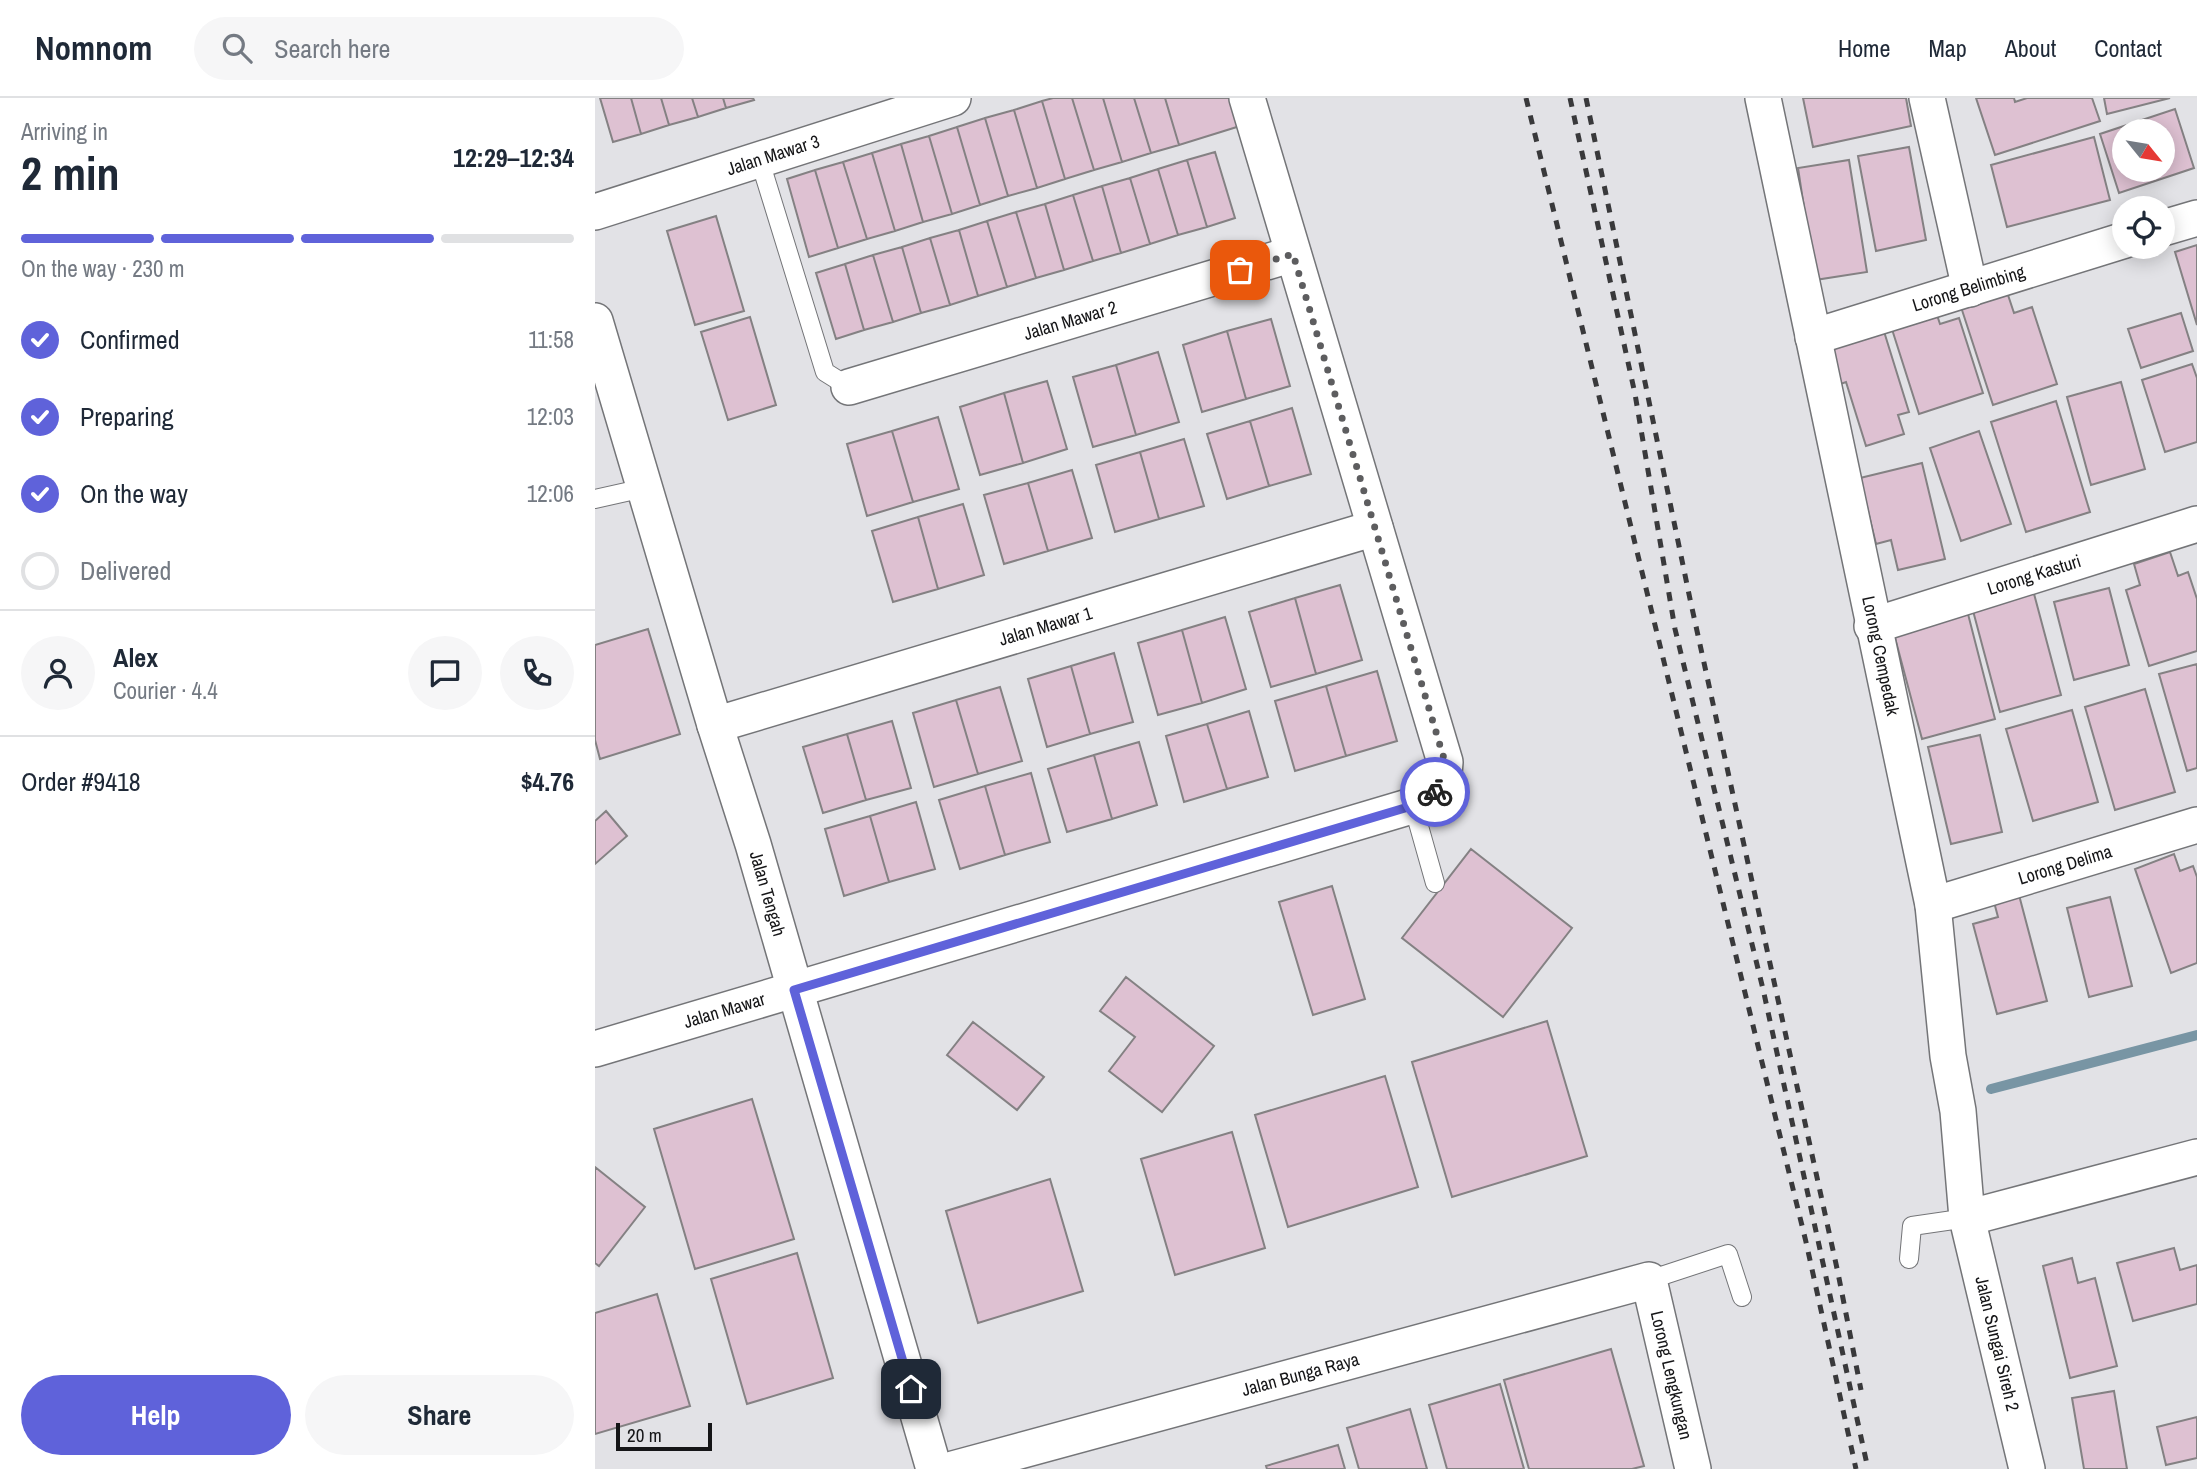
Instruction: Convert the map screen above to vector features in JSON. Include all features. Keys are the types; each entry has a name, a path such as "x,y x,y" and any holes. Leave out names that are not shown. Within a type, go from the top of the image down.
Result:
{"street":[{"name":"Jalan Mawar 3","path":"595,212 953,98"},
{"path":"1247,98 1293,254"},
{"name":"Lorong Cempedak","path":"1763,98 1872,626 1933,905 1948,1056 1958,1111 1967,1219"},
{"path":"1927,98 1970,289"},
{"path":"2175,224 2197,218"},
{"name":"Lorong Belimbing","path":"1813,337 2112,244"},
{"name":"Jalan Mawar 2","path":"849,387 1293,254"},
{"name":"Jalan Mawar","path":"595,1049 1425,802 1443,785 1445,762 1293,254"},
{"name":"Jalan Tengah","path":"595,321 753,844 934,1469"},
{"name":"Lorong Kasturi","path":"1872,626 2197,524"},
{"name":"Jalan Mawar 1","path":"715,725 1375,528"},
{"name":"Lorong Delima","path":"1933,905 2197,825"},
{"path":"1967,1219 2197,1157"},
{"name":"Jalan Sungai Sireh 2","path":"1967,1219 2027,1469"},
{"name":"Jalan Bunga Raya","path":"953,1469 1649,1280"},
{"name":"Lorong Lengkungan","path":"1649,1280 1693,1469"}],"lane":[{"path":"759,158 825,372 849,387"},
{"path":"595,499 644,488"},
{"path":"1413,805 1435,883"},
{"path":"1909,1259 1912,1226 1967,1219"},
{"path":"1649,1280 1728,1254 1742,1297"}],"building":[{"path":"600,98 631,98 641,134 613,142"},
{"path":"631,98 661,98 669,125 641,134"},
{"path":"661,98 692,98 698,117 669,125"},
{"path":"692,98 723,98 726,108 698,117"},
{"path":"723,98 753,98 754,100 726,108"},
{"path":"1072,98 1094,170 1065,179 1042,101"},
{"path":"1072,98 1103,98 1122,162 1094,170"},
{"path":"1103,98 1134,98 1151,153 1122,162"},
{"path":"1134,98 1165,98 1179,145 1151,153"},
{"path":"1165,98 1232,98 1240,126 1179,145"},
{"path":"1803,98 1906,98 1911,126 1813,147"},
{"path":"1976,98 2014,98 2015,102 2027,98 2092,98 2100,121 1995,155"},
{"path":"2104,98 2170,98 2107,114"},
{"path":"1042,101 1065,179 1037,188 1014,110"},
{"path":"2175,109 2194,168 2175,174 2175,119 2145,119"},
{"path":"1014,110 1037,188 1008,196 985,118"},
{"path":"985,118 1008,196 980,205 957,127"},
{"path":"957,127 980,205 952,214 929,136"},
{"path":"2112,130 2112,171 2100,134"},
{"path":"929,136 952,214 923,222 901,144"},
{"path":"2094,137 2110,200 2007,227 1991,165"},
{"path":"901,144 923,222 895,231 872,153"},
{"path":"1909,147 1926,240 1876,251 1858,156"},
{"path":"1215,152 1235,218 1207,227 1187,160"},
{"path":"872,153 895,231 867,239 843,162"},
{"path":"1187,160 1207,227 1178,235 1158,169"},
{"path":"1849,160 1867,272 1815,280 1798,168"},
{"path":"843,162 867,239 838,248 815,170"},
{"path":"1158,169 1178,235 1150,244 1130,178"},
{"path":"815,170 838,248 809,257 787,179"},
{"path":"1130,178 1150,244 1121,253 1102,186"},
{"path":"2115,182 2152,182 2119,193"},
{"path":"1102,186 1121,253 1093,261 1073,195"},
{"path":"1073,195 1093,261 1064,270 1045,204"},
{"path":"1045,204 1064,270 1036,278 1016,212"},
{"path":"1016,212 1036,278 1007,287 987,221"},
{"path":"716,216 744,311 695,325 667,231"},
{"path":"987,221 1007,287 978,296 959,230"},
{"path":"959,230 978,296 950,305 930,238"},
{"path":"930,238 950,305 921,313 902,247"},
{"path":"2197,245 2197,325 2175,252"},
{"path":"902,247 921,313 893,322 873,255"},
{"path":"873,255 893,322 864,330 845,264"},
{"path":"845,264 864,330 836,339 816,273"},
{"path":"2007,292 2014,313 2032,307 2057,384 1993,405 1961,307"},
{"path":"1935,309 1940,324 1959,318 1983,393 1919,414 1890,323"},
{"path":"2181,313 2193,351 2141,368 2128,329"},
{"path":"750,317 776,405 728,420 701,332"},
{"path":"1271,319 1290,386 1246,399 1227,331"},
{"path":"1882,325 1909,412 1898,415 1904,434 1866,446 1846,382 1832,387 1819,345"},
{"path":"1227,331 1246,399 1202,412 1183,345"},
{"path":"1158,352 1179,422 1136,435 1116,365"},
{"path":"2192,364 2197,378 2197,442 2165,452 2142,380"},
{"path":"1116,365 1136,435 1093,447 1073,377"},
{"path":"1047,381 1067,449 1023,463 1004,393"},
{"path":"2121,382 2145,469 2091,485 2067,397"},
{"path":"1004,393 1023,463 980,475 960,407"},
{"path":"2056,401 2090,512 2026,532 1991,422"},
{"path":"1292,408 1311,474 1269,486 1250,421"},
{"path":"938,417 959,489 913,502 892,431"},
{"path":"1250,421 1269,486 1227,499 1207,434"},
{"path":"892,431 913,502 867,516 847,444"},
{"path":"1979,431 2011,524 1961,541 1930,448"},
{"path":"1184,439 1204,506 1159,519 1140,452"},
{"path":"1140,452 1159,519 1115,532 1096,465"},
{"path":"1922,463 1945,559 1898,570 1891,540 1876,544 1860,478"},
{"path":"1072,470 1092,538 1048,551 1028,483"},
{"path":"1028,483 1048,551 1004,564 984,495"},
{"path":"963,504 984,575 938,589 918,517"},
{"path":"918,517 938,589 893,602 872,531"},
{"path":"2170,552 2178,576 2188,572 2197,599 2197,651 2149,666 2126,590 2140,585 2134,564"},
{"path":"1340,585 1362,660 1316,674 1295,598"},
{"path":"2109,588 2129,665 2074,680 2054,602"},
{"path":"2033,590 2061,695 2000,712 1972,607"},
{"path":"1295,598 1316,674 1271,687 1249,612"},
{"path":"1968,614 1995,719 1922,739 1894,634"},
{"path":"1225,617 1246,689 1202,703 1182,630"},
{"path":"648,629 680,734 600,759 595,740 595,645"},
{"path":"1182,630 1202,703 1158,715 1138,643"},
{"path":"1114,653 1133,722 1090,734 1071,666"},
{"path":"2197,664 2197,768 2187,771 2159,674"},
{"path":"1071,666 1090,734 1047,747 1028,679"},
{"path":"1377,671 1397,741 1346,756 1326,686"},
{"path":"1326,686 1346,756 1295,771 1275,701"},
{"path":"1000,687 1022,761 978,774 956,700"},
{"path":"2145,689 2175,792 2115,810 2085,707"},
{"path":"956,700 978,774 934,787 913,713"},
{"path":"2072,710 2098,802 2033,821 2006,729"},
{"path":"1249,711 1268,777 1227,789 1207,724"},
{"path":"892,721 911,788 866,800 847,734"},
{"path":"1207,724 1227,789 1184,802 1166,736"},
{"path":"847,734 866,800 823,813 803,747"},
{"path":"1980,735 2002,832 1951,844 1928,747"},
{"path":"1139,742 1157,805 1112,819 1094,755"},
{"path":"1094,755 1112,819 1067,832 1048,769"},
{"path":"1031,773 1050,842 1005,855 985,786"},
{"path":"985,786 1005,855 960,869 939,800"},
{"path":"916,802 935,869 889,882 870,816"},
{"path":"606,811 627,836 595,864 595,821"},
{"path":"870,816 889,882 844,896 825,829"},
{"path":"1471,849 1572,928 1503,1017 1402,938"},
{"path":"2174,854 2180,871 2193,866 2197,877 2197,963 2171,973 2135,869"},
{"path":"1332,886 1365,999 1313,1015 1279,902"},
{"path":"2019,895 2047,1001 1997,1014 1973,924 1998,917 1994,902"},
{"path":"2110,897 2132,986 2089,997 2067,908"},
{"path":"1126,977 1214,1046 1162,1112 1109,1071 1135,1037 1100,1011"},
{"path":"1547,1021 1587,1156 1452,1197 1412,1062"},
{"path":"973,1022 1044,1077 1017,1110 947,1055"},
{"path":"1385,1076 1418,1187 1288,1227 1255,1115"},
{"path":"752,1099 794,1239 695,1269 654,1129"},
{"path":"1232,1132 1265,1248 1175,1275 1141,1159"},
{"path":"595,1167 645,1207 599,1266 595,1263"},
{"path":"1050,1179 1083,1291 978,1323 946,1211"},
{"path":"2174,1248 2180,1270 2197,1265 2197,1304 2133,1321 2117,1263"},
{"path":"797,1253 833,1378 747,1404 711,1279"},
{"path":"2072,1258 2078,1283 2095,1278 2117,1366 2070,1378 2043,1266"},
{"path":"657,1294 690,1406 595,1434 595,1313"},
{"path":"1611,1349 1644,1466 1632,1469 1529,1469 1504,1380"},
{"path":"1500,1384 1524,1469 1447,1469 1429,1405"},
{"path":"2114,1391 2127,1469 2084,1469 2072,1398"},
{"path":"1410,1409 1427,1469 1359,1469 1347,1428"},
{"path":"2197,1417 2197,1458 2166,1465 2157,1427"},
{"path":"1338,1445 1345,1469 1267,1469 1266,1466"}],"waterway":[{"path":"1991,1089 2197,1035"}],"railway":[{"path":"1526,98 1806,1242 1856,1469"},
{"path":"1570,98 1635,394 1675,629 1763,989 1868,1469"},
{"path":"1586,98 1690,599 1838,1273 1861,1390"}],"way so far":[{"path":"1240,270 1293,254 1445,762 1443,785 1435,792"}],"route":[{"path":"911,1389 794,990 1425,802 1435,792"}]}
